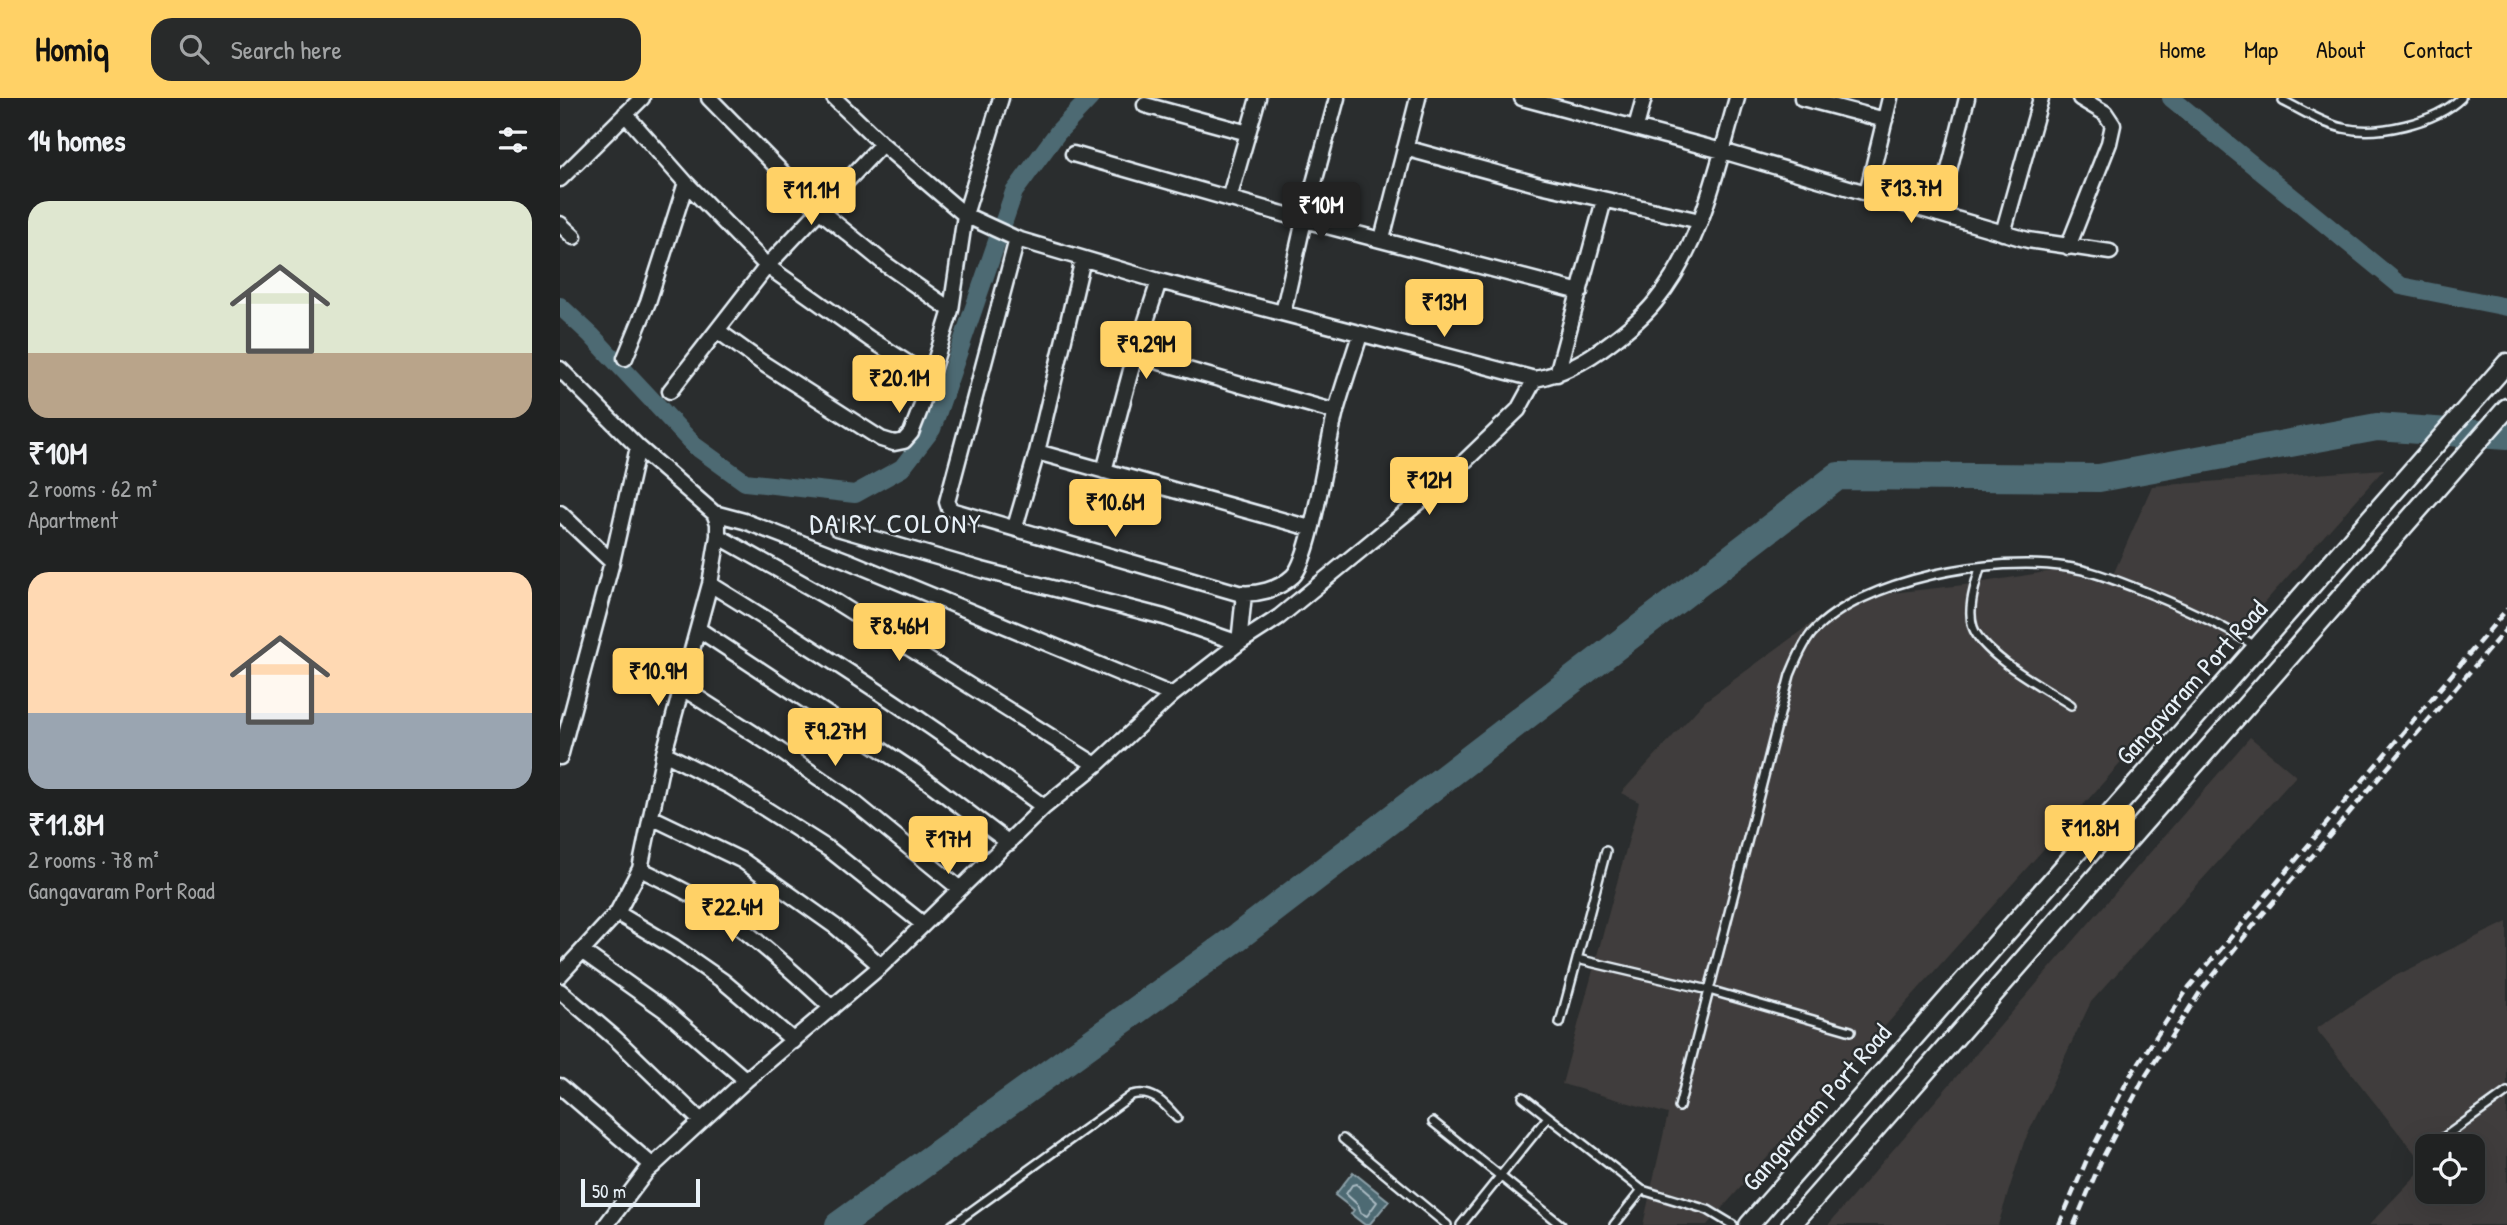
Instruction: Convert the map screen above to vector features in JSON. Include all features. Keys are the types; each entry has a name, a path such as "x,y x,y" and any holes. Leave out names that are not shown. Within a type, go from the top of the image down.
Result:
{"street":[{"path":"560,179 642,98"},
{"path":"709,98 819,211 884,263 951,310"},
{"path":"834,98 882,144 965,215 1017,239 1159,281 1535,379 1557,374 1597,354 1655,303 1676,271 1699,221 1737,98"},
{"path":"718,331 764,364 881,439 894,443 904,441 911,433 931,378 951,310 965,215 1001,98"},
{"path":"1229,199 1258,98"},
{"path":"1283,313 1304,220 1337,98"},
{"path":"1382,239 1418,98"},
{"path":"1522,98 1571,104 1636,127 2028,240 2110,252"},
{"path":"1636,127 1644,98"},
{"path":"1802,98 1885,120"},
{"path":"1867,193 1890,98"},
{"path":"1938,214 1967,98"},
{"path":"2003,233 2041,98"},
{"path":"2068,247 2109,143 2113,125 2105,113 2080,98"},
{"path":"1145,105 1248,133"},
{"path":"625,114 767,266 870,339 931,378"},
{"path":"670,391 767,266 882,144"},
{"path":"1405,148 1604,201 1699,221"},
{"path":"1073,154 1304,220 1580,292"},
{"path":"625,358 648,302 687,183"},
{"path":"1557,374 1604,201"},
{"path":"560,224 574,237"},
{"path":"1017,239 947,502 949,508 1244,594 1264,592 1293,576 1305,554 1336,412 1360,335"},
{"path":"1015,527 1037,452 1083,259"},
{"path":"1104,471 1135,355 1159,281"},
{"path":"1135,355 1336,412"},
{"name":"Gangavaram Port Road","path":"1749,1225 2507,363"},
{"path":"560,369 638,447 714,513 744,521 846,560 1172,695"},
{"path":"606,1225 649,1169 746,1080 881,966 1044,807 1096,765 1172,695 1239,643 1279,617 1439,486 1518,410 1535,379"},
{"path":"1791,1225 2507,408"},
{"path":"560,757 612,562 638,447"},
{"path":"1037,452 1310,528"},
{"path":"560,513 612,562"},
{"path":"560,975 617,913 640,869 664,753 710,584 718,536 718,523 714,513"},
{"path":"837,528 982,570 1164,617 1239,643"},
{"path":"718,536 836,602 1096,765"},
{"path":"710,584 798,638 983,762 1044,807"},
{"path":"1239,643 1244,594"},
{"path":"698,629 915,772 1009,843"},
{"path":"681,687 774,746 855,803 960,889"},
{"path":"664,753 731,787 830,850 923,924"},
{"path":"651,817 743,862 836,927 881,966"},
{"path":"640,869 723,915 779,958 832,1008"},
{"path":"617,913 674,947 723,981 794,1041"},
{"path":"583,952 666,1011 746,1080"},
{"path":"560,990 616,1039 701,1121"},
{"path":"560,1086 649,1169"}],"lane":[{"path":"2283,101 2340,128 2352,130 2420,122 2446,110 2461,98"},
{"path":"1679,1107 1790,676 1812,633 1840,611 1899,582 1941,572 2018,564 2068,567 2116,581 2173,602 2218,623 2258,647"},
{"path":"1980,568 1972,599 1972,625 1981,643 1994,655 2071,705"},
{"path":"1560,1023 1606,851"},
{"path":"1577,959 1709,990 1851,1031"},
{"path":"2449,1134 2507,1092"},
{"path":"951,1225 1132,1096 1141,1093 1151,1095 1164,1103 1177,1118"},
{"path":"1523,1097 1642,1190 1708,1210 1733,1225"},
{"path":"1461,1225 1548,1117"},
{"path":"1433,1122 1561,1225"},
{"path":"1343,1139 1447,1225"},
{"path":"1614,1225 1642,1190"}],"shaded area":[{"path":"2384,469 1707,1225 1643,1225 1668,1114 1562,1084 1639,802 1621,793 1705,701 1846,598 1964,585 2059,570 2109,584 2152,486"},
{"path":"2250,737 2296,776 2091,1002 2024,1142 1998,1225 1828,1225"},
{"path":"2507,922 2507,1225 2369,1225 2415,1177 2415,1204 2485,1204 2485,1134 2415,1134 2415,1153 2316,1029 2393,977"}],"water":[{"path":"1353,1172 1389,1201 1369,1225 1351,1214 1354,1210 1335,1195"}],"waterway":[{"path":"560,306 591,335 695,446 745,482 855,494 902,468 932,429 1014,192 1058,132 1090,98"},
{"path":"2171,98 2401,286 2507,307"},
{"path":"839,1225 1235,939 1838,476 2099,478 2377,427 2507,436"}],"railway":[{"path":"2059,1225 2088,1157 2130,1076 2189,987 2507,609"},
{"path":"2074,1225 2102,1159 2143,1080 2200,992 2262,915 2507,628"}],"district":[{"name":"DAIRY COLONY","path":"896,523"}]}
